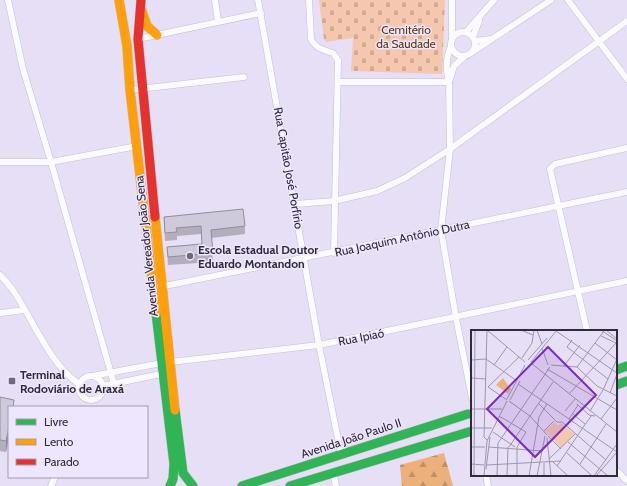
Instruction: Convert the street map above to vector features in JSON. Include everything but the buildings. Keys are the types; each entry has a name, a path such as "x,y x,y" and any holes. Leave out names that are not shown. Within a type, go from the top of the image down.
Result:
{"main road":[{"name":"Avenida Vereador João Sena","path":"119,0 126,46 137,146 158,288 167,363 174,464 173,479 170,486"},
{"name":"Avenida Vereador João Sena","path":"141,0 142,11 138,39 158,288"},
{"path":"142,11 147,26 157,35"},
{"path":"121,16 130,26 139,24"},
{"path":"617,370 627,366"},
{"name":"Avenida Vereador João Sena","path":"168,373 181,464 183,473 193,486"},
{"path":"617,385 627,381"},
{"path":"470,412 466,422 471,429"},
{"name":"Avenida João Paulo II","path":"244,486 470,412"},
{"path":"290,486 471,430"}],"street":[{"path":"8,0 23,70 51,162 114,384"},
{"path":"215,0 218,21"},
{"name":"Rua Capitão José Porfírio","path":"258,0 319,345 341,454"},
{"path":"309,0 311,39 318,48 334,53 337,56 338,82 334,201 334,253"},
{"path":"452,0 452,39 451,47 447,54 450,149 441,230 471,393"},
{"path":"452,39 458,33 466,32 494,0"},
{"path":"449,82 454,66 464,56 493,39 551,0"},
{"path":"568,0 627,79"},
{"path":"138,39 261,13"},
{"path":"471,53 475,47 474,39 480,17"},
{"path":"295,204 334,201 377,191 391,185 450,149 627,21"},
{"path":"466,32 474,39 493,39"},
{"path":"451,47 456,54 464,56"},
{"path":"130,90 244,77"},
{"path":"338,82 449,82"},
{"path":"0,162 51,162 137,146"},
{"path":"587,330 550,172 555,164 627,148"},
{"name":"Rua Joaquim Antônio Dutra","path":"158,288 627,192"},
{"path":"0,275 14,290 50,352 67,375 79,384 80,395 86,400 92,401 100,397 103,390 103,386 99,379 92,376"},
{"name":"Rua Ipiaó","path":"79,384 84,378 92,376 167,363 319,345 456,318 627,281"},
{"path":"0,313 25,310"},
{"path":"103,386 168,373"},
{"path":"90,406 92,401"},
{"path":"617,471 627,481"},
{"path":"333,472 336,486"},
{"path":"486,476 488,486"}],"green space":[{"name":"Cemitério da Saudade","path":"319,0 445,0 442,74 351,71 353,38 326,42 324,39"},
{"path":"444,453 453,486 402,486 400,465"}],"traffic: fast":[{"path":"156,313 174,464 173,479 170,486"},
{"path":"617,370 627,366"},
{"path":"617,385 627,381"},
{"path":"175,410 183,473 193,486"},
{"path":"242,486 468,414"},
{"path":"290,486 471,431"}],"traffic: slow":[{"path":"119,0 127,46 130,90 156,313"},
{"path":"142,11 147,26 157,35"},
{"path":"155,217 175,410"}],"traffic: jam":[{"path":"141,0 138,39 155,217"}],"place":[{"name":"Escola Estadual Doutor Eduardo Montandon","path":"190,256"},
{"name":"Terminal Rodoviário de Araxá","path":"12,381"}]}
